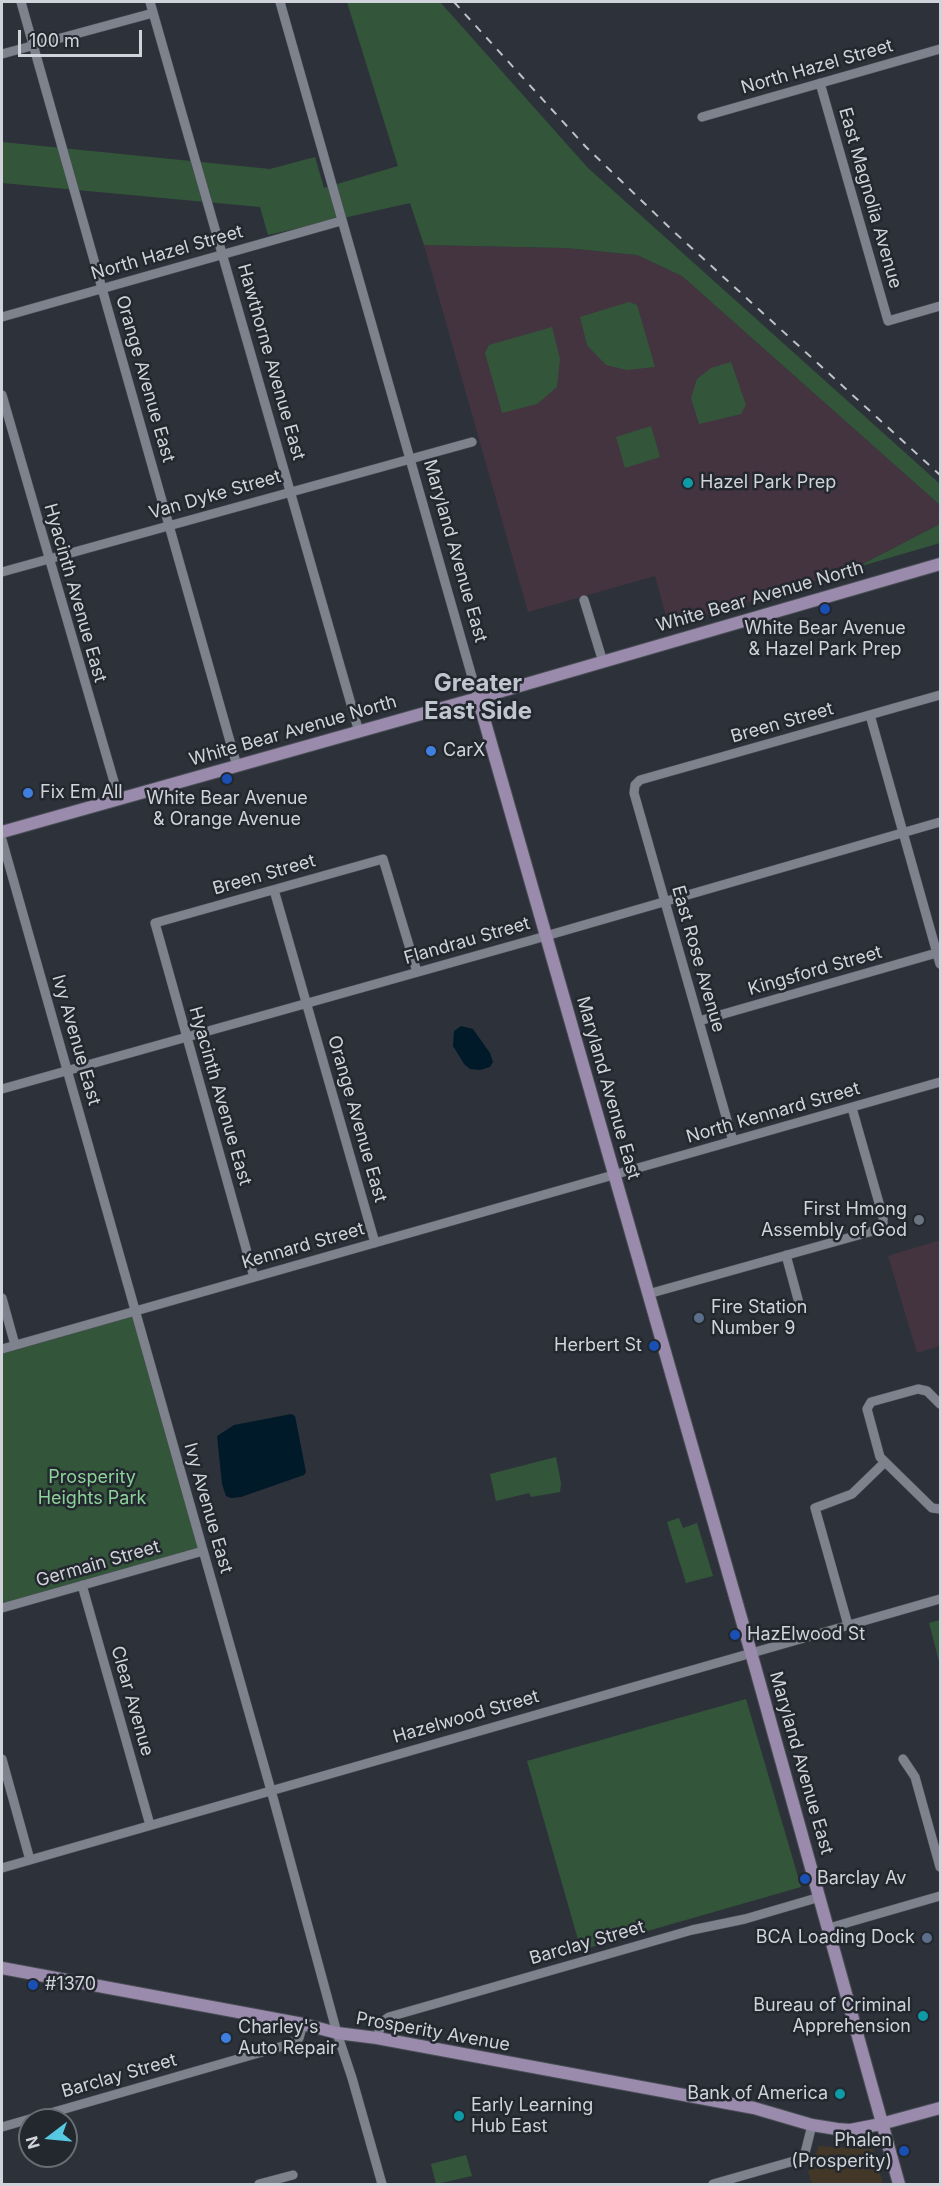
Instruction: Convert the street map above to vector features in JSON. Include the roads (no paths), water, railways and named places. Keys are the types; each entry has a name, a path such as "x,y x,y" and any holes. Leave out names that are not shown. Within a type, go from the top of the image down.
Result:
{"main road":[{"name":"White Bear Avenue North","path":"2,832 359,732 940,564"},
{"name":"Maryland Avenue East","path":"478,698 751,1653 899,2184"},
{"name":"Prosperity Avenue","path":"2,1968 303,2024 337,2034 377,2038 754,2108 812,2125 850,2130 940,2108"}],"street":[{"name":"Orange Avenue East","path":"21,2 237,766"},
{"name":"Hawthorne Avenue East","path":"150,2 359,732"},
{"name":"Maryland Avenue East","path":"280,2 478,698"},
{"path":"2,54 153,13"},
{"name":"North Hazel Street","path":"702,117 940,50"},
{"name":"East Magnolia Avenue","path":"820,83 888,321 940,306"},
{"name":"North Hazel Street","path":"2,317 341,221"},
{"name":"Hyacinth Avenue East","path":"2,395 119,800"},
{"name":"Van Dyke Street","path":"2,572 472,442"},
{"path":"584,600 603,662"},
{"name":"Breen Street","path":"635,785 640,780 940,695"},
{"path":"870,715 939,953 940,964"},
{"name":"East Rose Avenue","path":"635,785 634,793 733,1142"},
{"name":"Flandrau Street","path":"2,1089 940,822"},
{"name":"Ivy Avenue East","path":"2,840 271,1791 337,2034 382,2184"},
{"name":"Breen Street","path":"154,923 383,859 417,972"},
{"name":"Orange Avenue East","path":"274,890 375,1243"},
{"name":"Hyacinth Avenue East","path":"154,923 254,1277"},
{"name":"Kingsford Street","path":"699,1021 939,953"},
{"name":"North Kennard Street","path":"614,1175 940,1082"},
{"path":"648,1294 874,1231 883,1226 883,1217 852,1108"},
{"name":"Kennard Street","path":"2,1349 614,1175"},
{"path":"786,1255 799,1303"},
{"path":"2,1298 15,1345"},
{"path":"940,1404 927,1391 918,1389 875,1401 868,1405 867,1414 877,1450 885,1462 934,1510 940,1509"},
{"path":"848,1625 815,1508 852,1494 885,1462"},
{"name":"Germain Street","path":"2,1608 203,1551"},
{"name":"Clear Avenue","path":"82,1585 150,1825"},
{"name":"Hazelwood Street","path":"2,1868 940,1599"},
{"path":"2,1759 30,1860"},
{"path":"903,1759 915,1777 940,1867"},
{"path":"828,1928 940,1896"},
{"name":"Barclay Street","path":"377,2038 382,2022 389,2017 692,1930 745,1919 820,1897"},
{"name":"Barclay Street","path":"2,2127 290,2044 299,2038 303,2024"},
{"path":"713,2184 801,2159 811,2135 812,2125"},
{"path":"259,2184 293,2175"}],"water":[{"path":"461,1026 473,1029 490,1053 493,1062 490,1067 480,1070 470,1069 464,1064 453,1046 454,1031"},
{"path":"291,1414 295,1416 306,1472 304,1475 241,1497 226,1496 222,1484 217,1436 234,1425"}],"railway":[{"path":"454,2 586,147 672,230 940,475"}],"place":[{"name":"Hazel Park Prep","path":"688,483"},
{"name":"White Bear Avenue & Hazel Park Prep","path":"825,609"},
{"name":"CarX","path":"431,751"},
{"name":"White Bear Avenue & Orange Avenue","path":"227,779"},
{"name":"Fix Em All","path":"28,793"},
{"name":"First Hmong Assembly of God","path":"919,1220"},
{"name":"Fire Station Number 9","path":"699,1318"},
{"name":"Herbert St","path":"654,1346"},
{"name":"HazElwood St","path":"735,1635"},
{"name":"Barclay Av","path":"805,1879"},
{"name":"BCA Loading Dock","path":"927,1938"},
{"name":"#1370","path":"33,1985"},
{"name":"Bureau of Criminal Apprehension","path":"923,2016"},
{"name":"Charley's Auto Repair","path":"226,2038"},
{"name":"Bank of America","path":"840,2094"},
{"name":"Early Learning Hub East","path":"459,2116"},
{"name":"Phalen (Prosperity)","path":"904,2151"}],"district":[{"name":"Greater East Side","path":"478,698"}],"park label":[{"name":"Prosperity Heights Park","path":"92,1488"}]}
